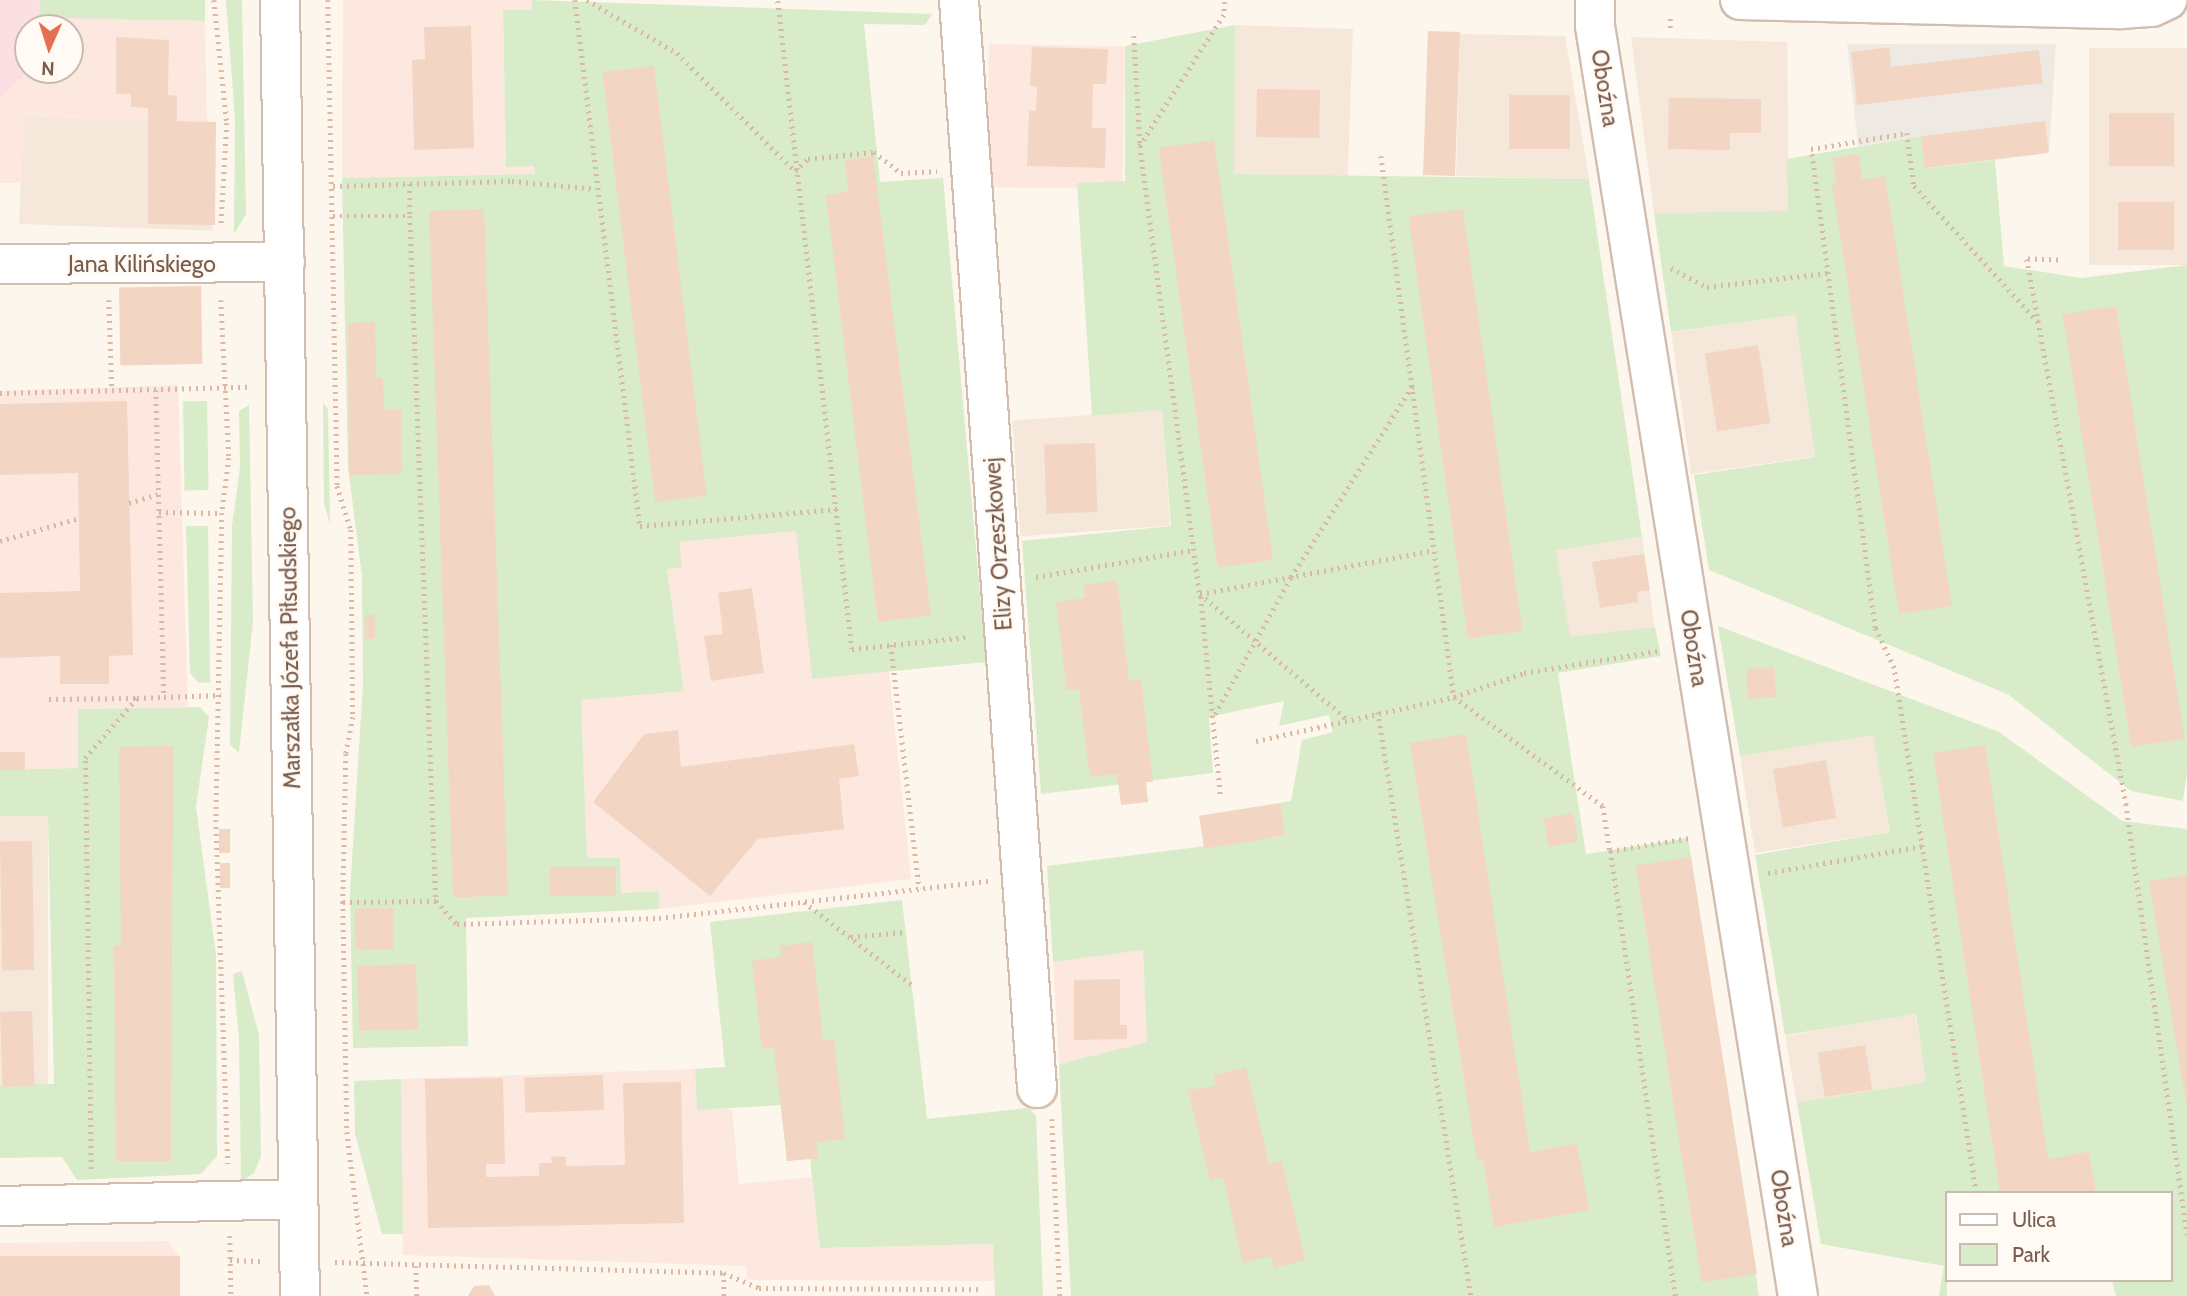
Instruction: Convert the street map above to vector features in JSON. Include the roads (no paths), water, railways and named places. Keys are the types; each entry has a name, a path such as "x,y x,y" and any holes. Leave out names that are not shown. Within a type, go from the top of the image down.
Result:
{"street":[{"name":"Marszałka Józefa Piłsudskiego","path":"280,0 300,1296"},
{"name":"Elizy Orzeszkowej","path":"959,0 1037,1088"},
{"name":"Oboźna","path":"1595,0 1595,26 1798,1296"},
{"path":"1740,0 2121,9 2152,8 2167,0"},
{"name":"Jana Kilińskiego","path":"0,264 285,262"},
{"path":"0,1206 298,1199"}]}
